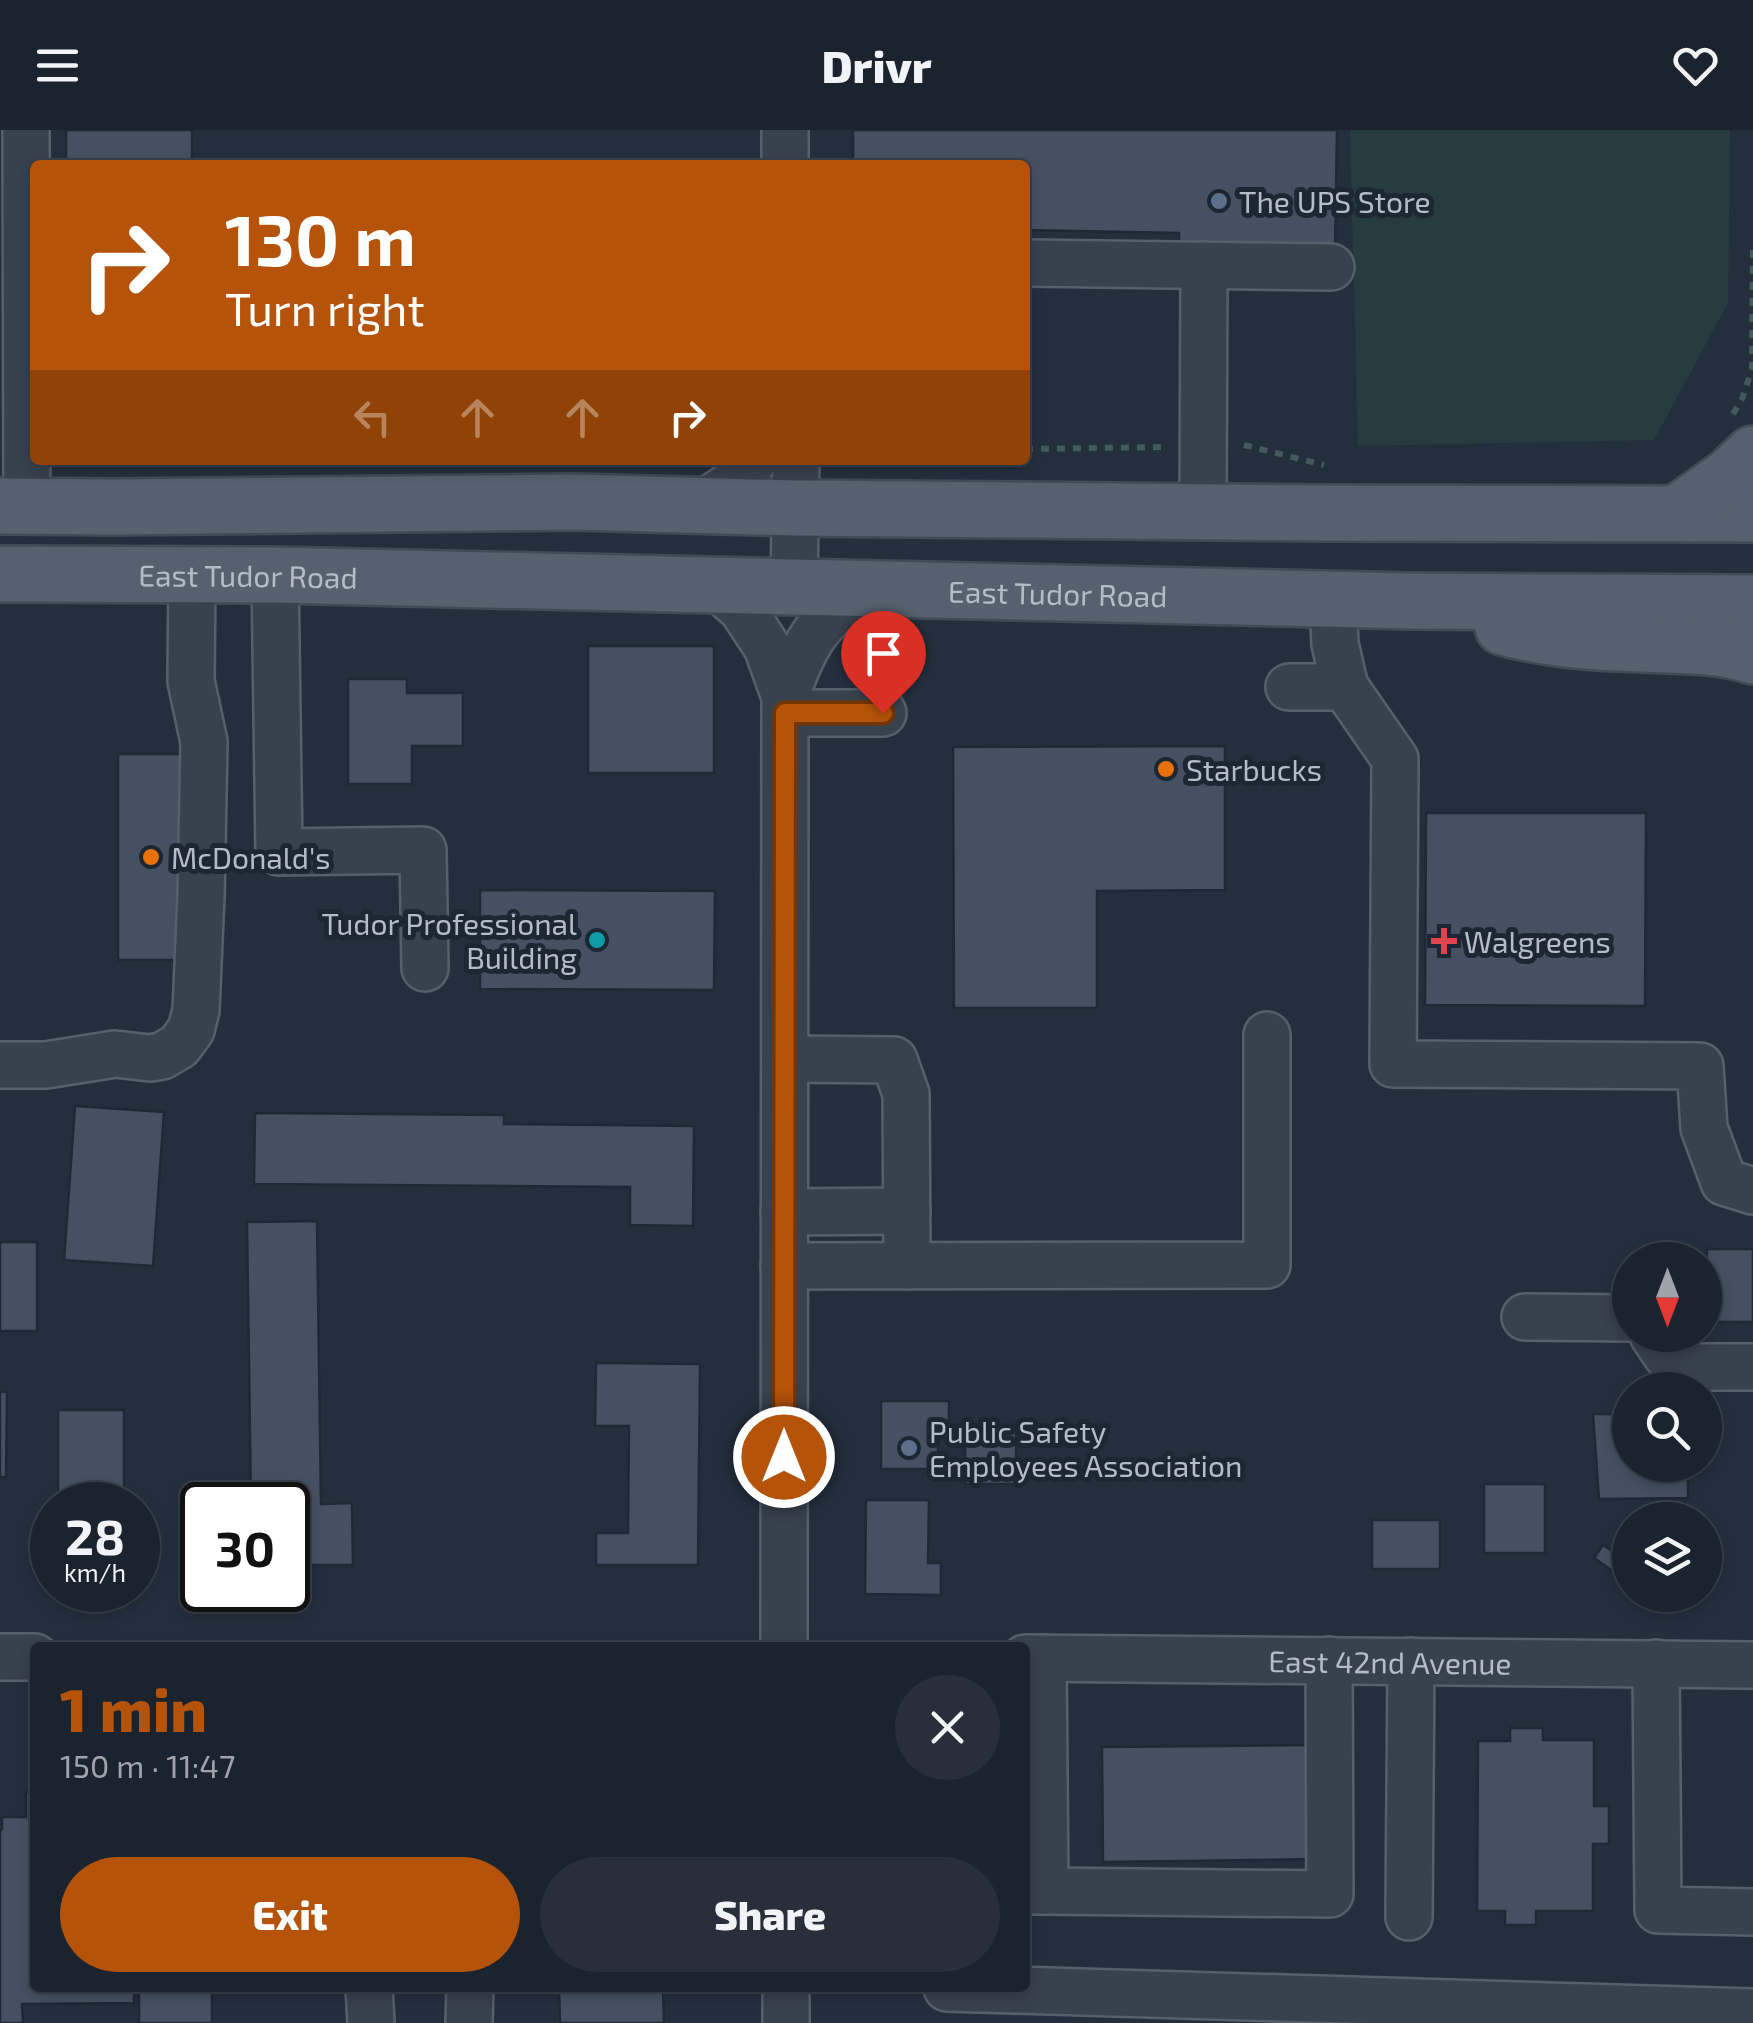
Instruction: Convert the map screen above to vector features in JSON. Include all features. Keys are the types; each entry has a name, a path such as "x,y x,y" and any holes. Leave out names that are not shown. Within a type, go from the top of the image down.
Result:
{"main road":[{"path":"1678,513 1730,476 1741,438"},
{"path":"13,506 574,502 698,507 796,484 1203,512 1753,514"},
{"name":"East Tudor Road","path":"0,574 275,575 1333,600 1753,603"},
{"path":"1409,601 1545,638 1701,647 1753,656"}],"street":[{"path":"13,506 14,390 26,130"},
{"path":"785,160 786,130"},
{"path":"1030,262 1331,266"},
{"path":"1203,512 1204,265"},
{"path":"698,507 734,482 749,465"},
{"path":"794,589 796,484"},
{"path":"275,575 279,852 424,850 425,968"},
{"path":"0,1065 46,1065 115,1054 197,989 204,742 192,681 192,576"},
{"path":"716,586 742,609 767,648 785,705"},
{"path":"784,1642 785,705 796,667 813,632 861,590"},
{"path":"1333,600 1335,644 1345,686 1394,759 1393,1064 1700,1066 1704,1128 1724,1182 1753,1191"},
{"path":"1289,687 1345,686"},
{"path":"785,705 883,713"},
{"path":"784,1266 1267,1264 1267,1035"},
{"path":"785,1059 894,1060 906,1094 907,1266"},
{"path":"784,1212 907,1211"},
{"path":"1525,1318 1612,1318"},
{"path":"1664,1352 1689,1367 1753,1367"},
{"path":"0,1657 30,1657"},
{"path":"1034,1658 1035,1891 1330,1894 1329,1660"},
{"name":"East 42nd Avenue","path":"1034,1658 1753,1665"},
{"path":"1409,1917 1411,1661"},
{"path":"1656,1663 1658,1910 1753,1912"},
{"path":"369,1992 371,2023"},
{"path":"470,1992 470,2023"},
{"path":"786,1992 786,2023"},
{"path":"1024,1992 1406,2012 1753,2012"}],"path":[{"path":"1741,438 1742,398 1752,369 1753,244"},
{"path":"1030,449 1244,444 1332,467"}],"green space":[{"path":"1350,130 1730,130 1728,303 1654,440 1358,446"}],"building":[{"path":"66,130 192,130 192,160 66,160"},
{"path":"853,130 1337,130 1335,250 1179,247 1179,233 1030,230 1030,160 853,160"},
{"path":"588,646 714,646 714,773 588,773"},
{"path":"348,679 407,679 407,693 463,693 463,746 412,746 412,784 348,784"},
{"path":"1225,746 1225,890 1097,891 1097,1008 954,1008 953,747"},
{"name":"McDonald's","path":"118,754 184,754 185,960 118,960"},
{"name":"Walgreens","path":"1426,813 1646,813 1645,1006 1425,1005"},
{"name":"Tudor Professional Building","path":"480,890 715,891 714,990 480,989"},
{"path":"75,1106 164,1112 153,1266 64,1260"},
{"path":"255,1113 504,1115 504,1124 694,1126 693,1226 630,1225 630,1187 254,1184"},
{"path":"317,1221 321,1504 352,1503 353,1565 310,1565 310,1482 251,1482 247,1222"},
{"path":"0,1242 37,1242 37,1331 0,1331"},
{"path":"1722,1249 1753,1249 1753,1322 1722,1322"},
{"path":"596,1363 700,1364 698,1565 596,1565 596,1533 628,1533 629,1426 595,1426"},
{"path":"0,1392 7,1392 6,1477 0,1477"},
{"name":"Public Safety Employees Association","path":"881,1401 949,1401 949,1428 938,1428 938,1469 881,1469"},
{"path":"58,1410 124,1410 124,1482 58,1482"},
{"path":"1593,1414 1612,1414 1612,1482 1688,1482 1688,1498 1599,1499"},
{"path":"965,1432 1016,1432 1016,1484 965,1484"},
{"path":"1484,1484 1545,1484 1545,1553 1484,1553"},
{"path":"866,1500 929,1500 928,1563 941,1563 941,1595 865,1594"},
{"path":"1372,1520 1440,1520 1440,1569 1372,1569"},
{"path":"1603,1545 1612,1551 1612,1570 1594,1558"},
{"path":"1510,1728 1543,1728 1543,1740 1594,1740 1594,1806 1609,1806 1609,1844 1593,1844 1593,1911 1536,1911 1536,1925 1505,1925 1505,1911 1477,1911 1478,1741 1510,1741"},
{"path":"1318,1745 1320,1859 1103,1862 1102,1747"},
{"path":"26,1792 30,1792 30,1992 134,1992 134,2003 22,2004 23,2023 0,2023 0,1831 2,1817 26,1817"},
{"path":"139,1992 212,1992 212,2023 139,2023"},
{"path":"559,1992 663,1992 664,2023 560,2023"}],"place":[{"name":"The UPS Store","path":"1219,201"},
{"name":"Starbucks","path":"1166,769"},
{"name":"McDonald's","path":"151,857"},
{"name":"Tudor Professional Building","path":"597,940"},
{"name":"Walgreens","path":"1444,941"},
{"name":"Public Safety Employees Association","path":"909,1448"}],"route":[{"path":"784,1457 785,713 883,713"}]}
